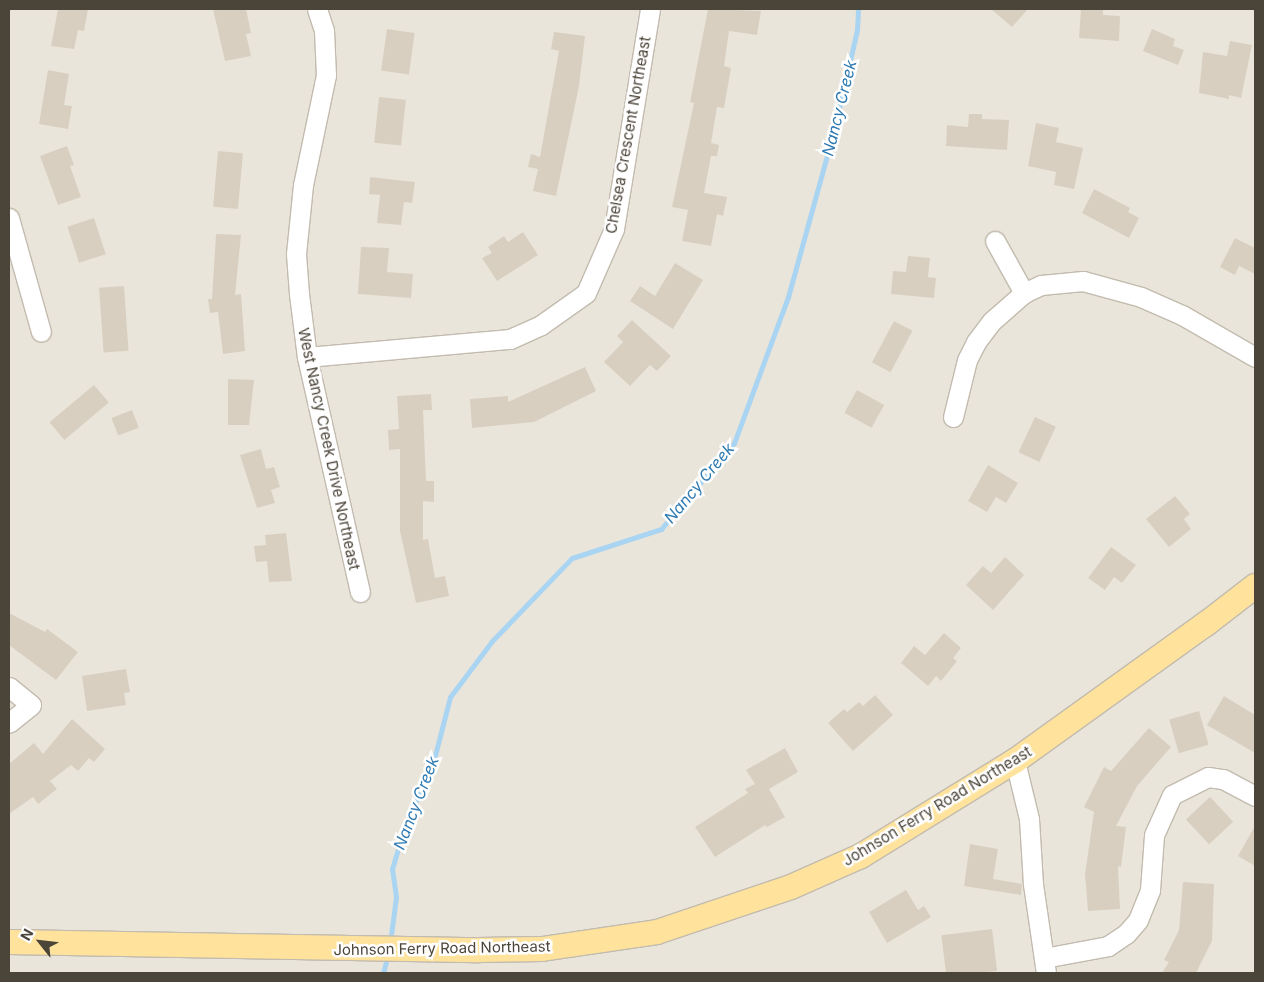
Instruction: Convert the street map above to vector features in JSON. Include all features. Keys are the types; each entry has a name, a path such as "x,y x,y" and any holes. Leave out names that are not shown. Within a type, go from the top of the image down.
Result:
{"main road":[{"name":"Johnson Ferry Road Northeast","path":"9,942 353,950 542,949 657,932 791,887 861,856 1014,761 1190,636 1255,586"}],"street":[{"name":"West Nancy Creek Drive Northeast","path":"318,9 324,30 326,75 303,185 296,254 307,357 360,592"},
{"name":"Chelsea Crescent Northeast","path":"307,357 510,339 540,325 586,293 614,229 650,9"},
{"path":"9,218 41,332"},
{"path":"995,241 1024,293"},
{"path":"953,417 967,360 976,342 992,321 1024,293 1063,281 1108,287 1182,315 1255,357"},
{"path":"9,687 31,705 9,723"},
{"path":"1014,761 1029,819 1033,884 1045,966 1108,946 1126,934 1138,920 1150,890 1154,834 1172,795 1208,777 1223,779 1255,796"}],"shaded area":[{"path":"9,9 1255,9 1255,973 9,973"}],"building":[{"path":"58,9 88,9 84,31 78,30 74,49 51,46"},
{"path":"213,9 246,9 251,33 246,34 251,56 225,61"},
{"path":"708,9 761,11 757,35 729,31 724,66 731,68 724,108 717,107 711,143 719,145 717,156 711,156 704,193 727,197 723,216 717,214 711,246 682,241 688,210 672,207 694,103 690,102"},
{"path":"991,9 1028,9 1012,27"},
{"path":"1081,9 1103,9 1103,15 1120,16 1119,41 1079,38"},
{"path":"387,29 415,33 409,74 381,71"},
{"path":"1152,29 1175,39 1173,46 1184,50 1178,65 1143,51"},
{"path":"554,32 585,36 579,86 556,196 533,191 538,169 528,167 531,154 540,157 559,51 551,49"},
{"path":"1230,41 1252,45 1241,98 1229,95 1229,99 1199,93 1203,52 1227,56"},
{"path":"48,70 69,74 64,105 72,106 68,129 39,124"},
{"path":"379,97 406,100 401,146 374,143"},
{"path":"969,114 982,114 982,119 1009,120 1007,150 946,146 947,125 968,127"},
{"path":"1036,123 1059,128 1056,142 1083,148 1074,189 1054,185 1056,172 1028,166"},
{"path":"67,146 74,165 70,166 81,197 58,205 40,156"},
{"path":"218,151 243,153 238,209 213,207"},
{"path":"370,177 415,182 412,203 404,202 401,225 377,223 380,195 369,194"},
{"path":"1094,189 1130,208 1128,212 1139,218 1129,238 1082,213"},
{"path":"94,218 106,254 79,263 67,227"},
{"path":"523,232 538,255 497,281 482,258 492,253 488,247 504,236 508,242"},
{"path":"216,234 241,235 235,295 241,294 245,351 223,354 218,312 210,313 208,299 212,299"},
{"path":"1235,238 1255,248 1255,274 1239,266 1235,275 1220,267"},
{"path":"361,247 389,248 387,272 413,274 411,298 358,294"},
{"path":"908,256 930,258 928,277 936,278 934,298 891,294 893,271 906,272"},
{"path":"675,263 703,280 673,329 630,301 640,286 655,296"},
{"path":"124,286 129,351 104,353 99,288"},
{"path":"632,320 671,356 657,371 650,365 630,386 604,362 623,342 617,336"},
{"path":"894,321 913,331 890,372 872,362"},
{"path":"585,367 596,391 534,422 472,428 470,399 508,396 508,402"},
{"path":"228,379 254,380 249,425 228,425"},
{"path":"94,385 109,403 64,440 50,422"},
{"path":"857,390 884,405 872,428 844,413"},
{"path":"431,394 432,410 423,410 426,481 434,481 434,502 423,501 423,540 428,539 435,578 445,576 449,596 416,603 400,531 400,449 389,450 388,430 399,429 397,396"},
{"path":"132,410 139,428 118,436 111,418"},
{"path":"1035,417 1056,427 1039,462 1019,452"},
{"path":"261,449 266,469 274,467 280,487 271,490 275,503 257,508 240,455"},
{"path":"988,465 1018,483 1006,503 996,497 987,512 968,501"},
{"path":"1175,496 1190,514 1184,519 1191,529 1169,547 1146,519"},
{"path":"286,533 292,581 269,582 267,561 256,562 254,546 266,545 265,535"},
{"path":"1111,547 1136,565 1122,583 1114,577 1105,590 1088,578"},
{"path":"1005,557 1024,575 993,610 966,585 983,566 991,573"},
{"path":"9,613 45,632 47,629 78,652 56,680 9,645"},
{"path":"944,633 961,648 953,658 957,661 941,681 936,676 928,686 901,663 914,646 925,655"},
{"path":"126,669 130,692 124,693 126,705 87,711 82,676"},
{"path":"875,695 893,715 853,751 828,723 844,709 847,712 859,702 863,706"},
{"path":"1224,696 1255,715 1255,753 1207,725"},
{"path":"1199,711 1209,745 1179,753 1169,720"},
{"path":"72,719 105,749 94,762 89,758 78,771 71,765 50,781 57,789 38,804 33,797 9,814 9,764 34,743 43,754"},
{"path":"1149,728 1171,747 1137,786 1116,826 1126,827 1121,867 1118,866 1120,909 1088,911 1085,874 1094,812 1084,807 1104,767 1111,771"},
{"path":"785,748 798,772 769,789 785,817 767,827 765,825 715,857 695,827 748,793 745,789 755,784 746,770"},
{"path":"1210,797 1233,822 1209,844 1186,820"},
{"path":"1255,826 1255,866 1238,856"},
{"path":"970,844 998,849 993,879 1022,884 1021,895 964,886"},
{"path":"1183,882 1214,884 1212,941 1196,973 1162,973 1169,962 1164,960 1179,930"},
{"path":"906,890 918,910 924,906 931,917 887,943 869,912"},
{"path":"992,929 997,971 946,973 941,935"}],"waterway":[{"name":"Nancy Creek","path":"390,943 396,897 392,869 405,825 432,767 450,697 492,641 572,558 661,529 734,443 788,297 835,126 857,30 858,9"},
{"name":"Nancy Creek","path":"383,973 388,954"}]}
